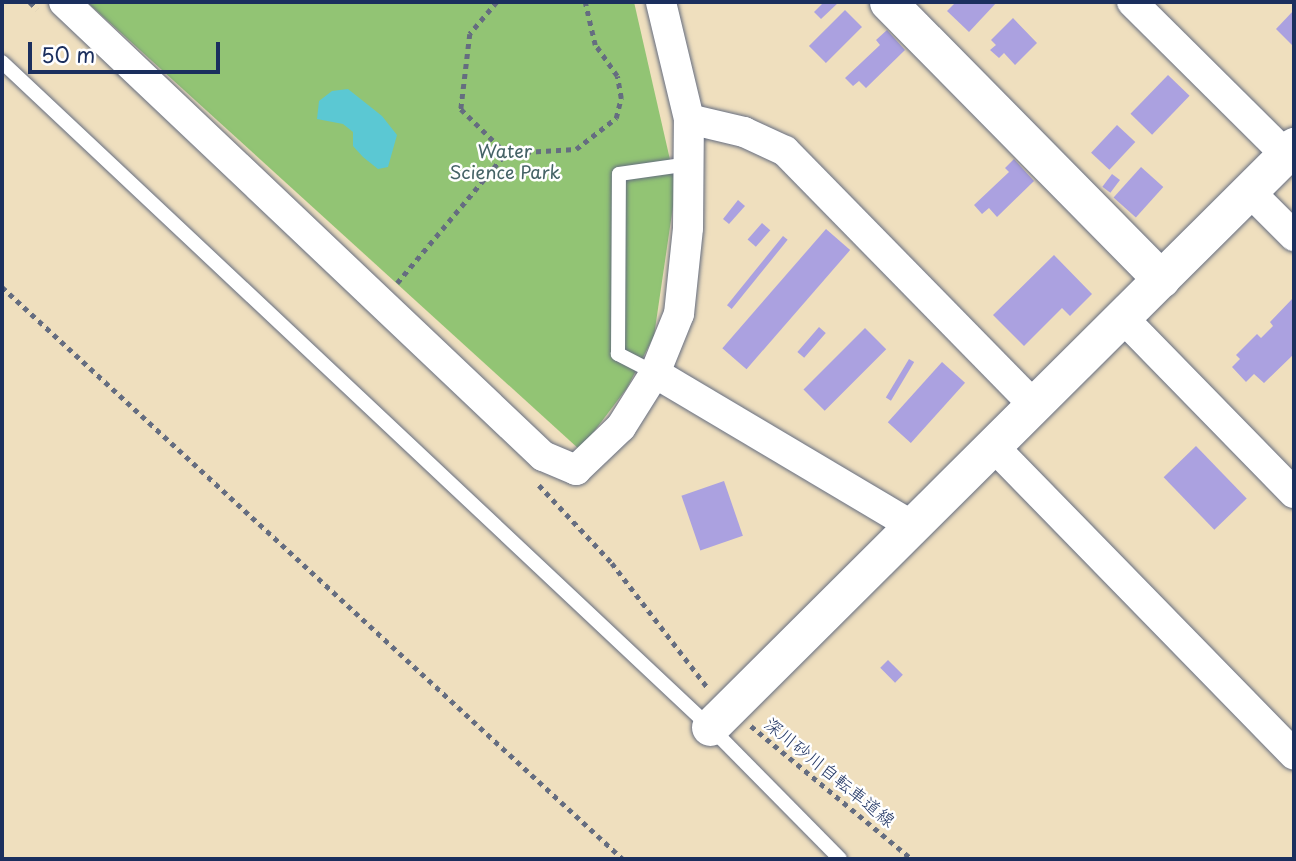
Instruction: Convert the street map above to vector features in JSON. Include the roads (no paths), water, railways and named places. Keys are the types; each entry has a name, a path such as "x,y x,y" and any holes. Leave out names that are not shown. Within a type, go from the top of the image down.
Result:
{"street":[{"path":"64,2 543,456 561,467 576,470 593,458 621,427 655,373 679,314 688,228 689,119 662,2"},
{"path":"888,2 1161,279"},
{"path":"720,718 1290,150 1132,2"},
{"path":"689,119 744,132 785,151 1034,405"},
{"path":"1249,191 1294,236"},
{"path":"1122,317 1294,493"},
{"path":"655,373 913,526"},
{"path":"993,446 1294,754"}],"lane":[{"path":"2,62 720,718 840,859"},
{"path":"655,373 618,354 620,174 689,164"}],"water":[{"path":"348,89 382,116 397,135 388,167 378,169 363,157 353,146 353,132 343,124 317,119 319,101 332,91"}],"park label":[{"name":"Water Science Park","path":"505,162"}]}
